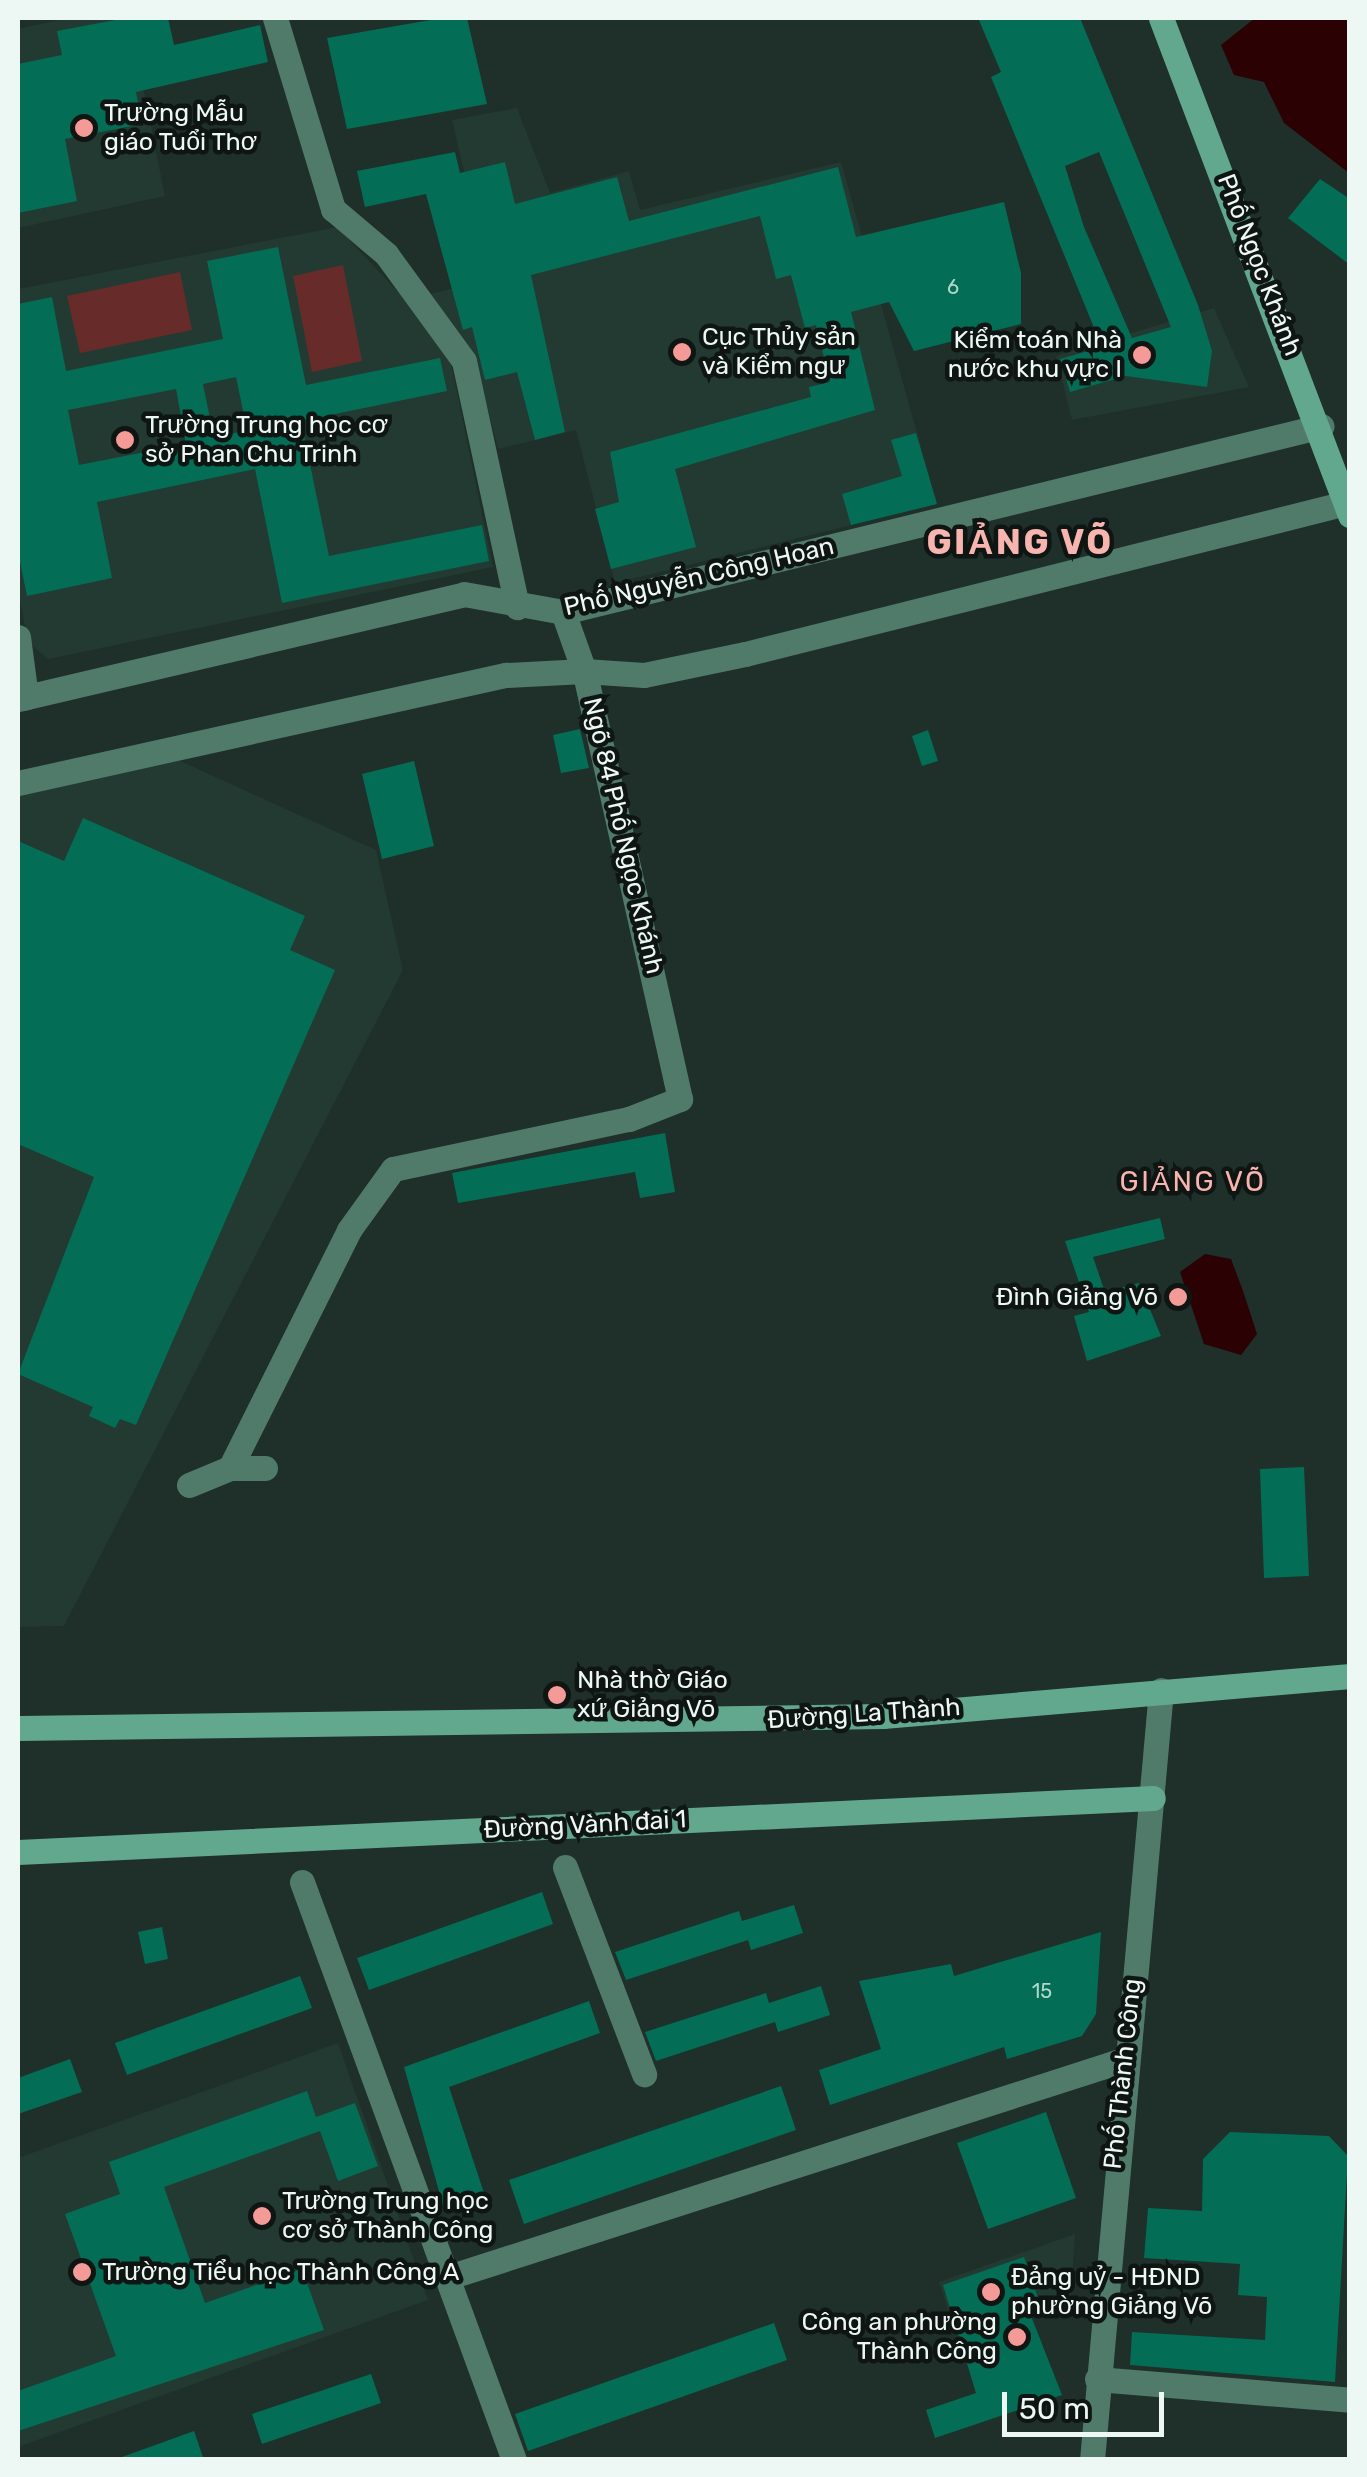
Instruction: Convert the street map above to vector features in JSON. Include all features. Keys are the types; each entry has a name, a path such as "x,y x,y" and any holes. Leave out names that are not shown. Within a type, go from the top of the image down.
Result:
{"street":[{"path":"274,18 333,209 386,254 464,361 516,608"},
{"name":"Phố Ngọc Khánh","path":"1161,18 1322,426 1348,509"},
{"name":"Phố Nguyễn Công Hoan","path":"22,698 464,594 516,608 563,612 1322,426"},
{"name":"Ngõ 84 Phố Ngọc Khánh","path":"230,1468 349,1230 392,1169 630,1119 680,1099 584,670 644,676 1348,509"},
{"path":"18,784 506,675 584,670 563,612"},
{"path":"18,637 22,698"},
{"path":"189,1485 230,1468 264,1468"},
{"name":"Đường La Thành","path":"18,1728 764,1720 1350,1676"},
{"name":"Phố Thành Công","path":"1092,2460 1122,2060 1153,1798 1161,1690"},
{"name":"Đường Vành đai 1","path":"18,1852 1153,1798"},
{"path":"565,1867 644,2074"},
{"path":"302,1882 452,2276 514,2460"},
{"path":"452,2276 1122,2060"},
{"path":"1097,2380 1350,2400"}],"shaded area":[{"name":"Trường Mẫu giáo Tuổi Thơ","path":"68,18 129,18 165,196 18,228 18,29"},
{"path":"1255,18 1349,18 1349,173 1284,123 1264,82 1234,75 1221,45"},
{"name":"Cục Thủy sản và Kiểm ngư","path":"517,108 550,193 629,171 640,210 841,162 937,504 615,583 576,430 498,449 477,366 429,294 489,280 452,120"},
{"path":"337,227 447,344 493,567 48,659 28,642 18,590 18,289"},
{"path":"343,265 362,361 312,372 293,276"},
{"path":"180,272 192,330 80,353 67,296"},
{"path":"1214,308 1249,387 1072,420 1056,356"},
{"path":"176,759 376,850 403,970 64,1626 18,1627 18,792"},
{"path":"1205,1254 1231,1259 1243,1291 1257,1334 1241,1355 1204,1344 1180,1272"},
{"name":"Trường Trung học cơ sở Thành Công","path":"338,2043 428,2300 18,2447 18,2158"},
{"path":"1075,2234 1071,2296 957,2336 939,2282"}],"building":[{"name":"Trường Mẫu giáo Tuổi Thơ","path":"126,18 168,18 174,45 260,25 268,62 136,92 142,124 65,139 77,201 18,213 18,64 62,55 57,31"},
{"path":"442,18 467,18 487,104 347,129 327,38"},
{"path":"978,18 1080,18 1198,305 1212,351 1207,387 1126,376 1070,392 1060,359 1102,347 991,77 1001,72","holes":["1099,152 1171,327 1132,338 1084,227 1065,166"]},
{"path":"455,152 460,173 505,162 515,204 617,177 629,221 838,167 856,237 1004,202 1021,273 1021,324 914,351 889,302 851,312 875,410 675,469 696,547 611,569 595,509 619,502 610,452 811,397 809,387 830,382 816,325 805,328 791,275 776,279 760,216 531,275 565,432 535,440 517,372 485,380 472,327 463,330 426,194 365,207 357,171"},
{"path":"1320,179 1350,199 1350,265 1288,218"},
{"path":"278,247 306,385 440,358 447,391 301,421 329,556 482,525 489,561 282,603 255,469 97,502 112,578 27,596 18,552 18,304 52,297 66,371 223,339 207,261","holes":["236,377 247,430 214,438 203,384","176,389 186,444 79,465 68,410"]},
{"path":"916,433 937,504 851,525 842,494 902,476 891,440"},
{"path":"580,729 589,768 561,773 553,735"},
{"path":"928,730 938,761 922,766 912,736"},
{"path":"414,761 434,846 382,859 362,774"},
{"path":"83,818 305,916 290,950 335,970 136,1425 120,1419 115,1428 89,1416 93,1407 18,1374 94,1177 18,1144 18,841 64,861"},
{"path":"665,1133 675,1192 640,1198 635,1172 458,1203 452,1173"},
{"path":"1160,1218 1165,1239 1093,1257 1105,1292 1139,1283 1161,1336 1087,1361 1074,1316 1089,1312 1065,1241"},
{"path":"1304,1467 1309,1576 1264,1578 1260,1469"},
{"path":"542,1892 553,1924 369,1990 357,1958"},
{"path":"794,1905 803,1933 751,1950 748,1940 626,1980 615,1952 739,1911 742,1921"},
{"path":"162,1927 168,1959 145,1964 138,1932"},
{"path":"1101,1932 1096,2014 1082,2036 1007,2059 1004,2047 830,2105 819,2070 881,2049 859,1981 951,1964 954,1976"},
{"path":"300,1976 312,2008 127,2075 115,2043"},
{"path":"821,1986 830,2015 778,2032 775,2022 656,2061 645,2032 766,1993 769,2003"},
{"path":"589,2001 600,2033 449,2087 485,2196 444,2209 404,2067"},
{"path":"70,2059 82,2092 18,2114 18,2078"},
{"path":"781,2086 796,2130 524,2224 509,2180"},
{"path":"307,2091 316,2117 355,2103 378,2166 338,2181 320,2131 164,2187 205,2303 302,2269 324,2330 18,2431 18,2391 116,2356 65,2214 120,2194 109,2162"},
{"path":"1046,2112 1076,2198 988,2229 957,2143"},
{"path":"1230,2132 1329,2136 1348,2156 1335,2382 1130,2365 1132,2332 1265,2340 1267,2297 1238,2295 1240,2264 1144,2258 1148,2208 1202,2211 1203,2159"},
{"path":"1024,2257 1038,2298 1026,2303 1062,2395 935,2438 926,2410 976,2393 943,2285"},
{"path":"774,2323 787,2360 528,2451 515,2414"},
{"path":"371,2374 381,2403 262,2444 252,2414"},
{"path":"194,2431 204,2460 122,2460 122,2457"}],"place":[{"name":"Trường Mẫu giáo Tuổi Thơ","path":"84,128"},
{"name":"Cục Thủy sản và Kiểm ngư","path":"682,352"},
{"name":"Kiểm toán Nhà nước khu vực I","path":"1142,355"},
{"name":"Trường Trung học cơ sở Phan Chu Trinh","path":"125,440"},
{"name":"Đình Giảng Võ","path":"1178,1297"},
{"name":"Nhà thờ Giáo xứ Giảng Võ","path":"557,1695"},
{"name":"Trường Trung học cơ sở Thành Công","path":"262,2216"},
{"name":"Trường Tiểu học Thành Công A","path":"82,2272"},
{"name":"Đảng uỷ - HĐND phường Giảng Võ","path":"991,2292"},
{"name":"Công an phường Thành Công","path":"1017,2337"}],"district":[{"name":"GIẢNG VÕ","path":"1020,542"},
{"name":"GIẢNG VÕ","path":"1193,1182"}]}
